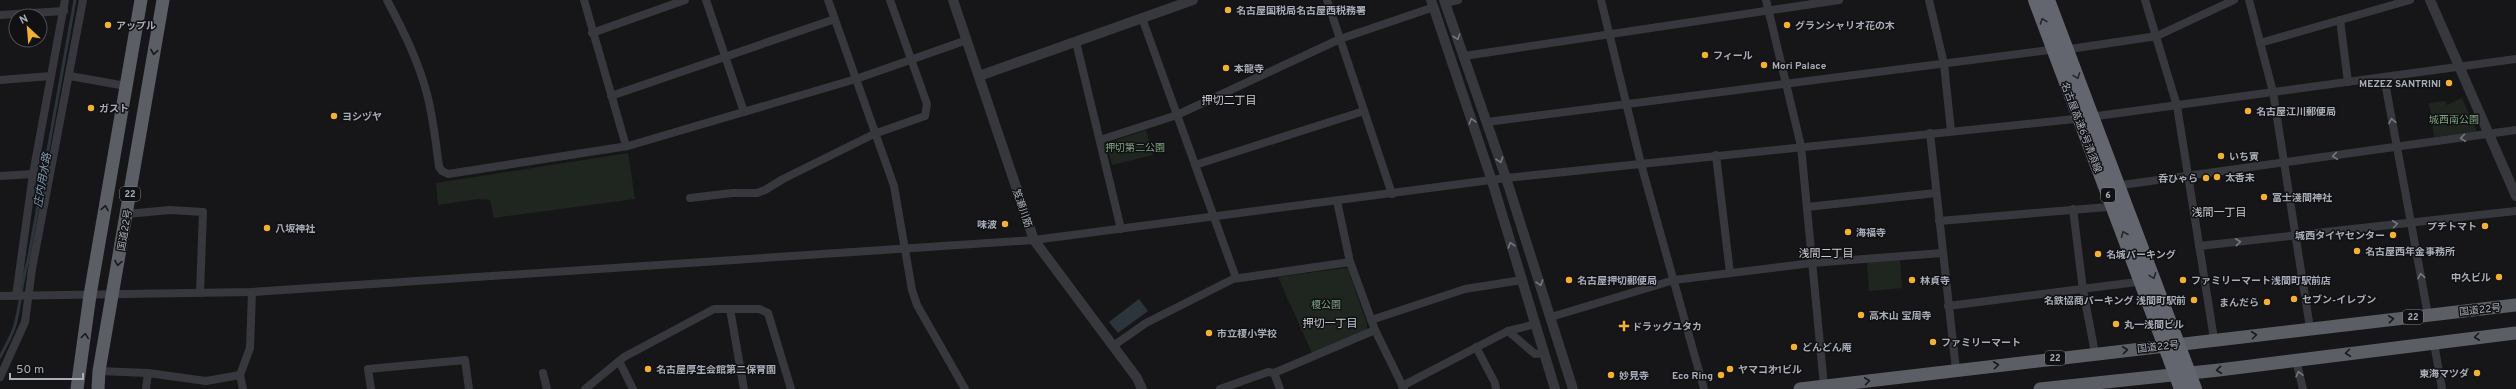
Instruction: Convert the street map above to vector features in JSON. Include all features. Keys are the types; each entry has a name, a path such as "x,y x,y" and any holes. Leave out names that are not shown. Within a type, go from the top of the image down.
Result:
{"highway":[{"name":"22","path":"77,389 90,295 141,0"},
{"name":"国道22号","path":"98,389 99,371 163,0"},
{"name":"名古屋高速6号清須線","path":"2035,0 2181,389"},
{"name":"名古屋高速6号清須線","path":"2048,0 2195,389"},
{"name":"国道22号","path":"1800,389 2214,339 2516,305"},
{"path":"2040,389 2104,386 2296,360 2516,333"}],"street":[{"path":"16,296 33,174 65,0"},
{"path":"0,377 25,322 32,270 70,76 83,0"},
{"path":"387,0 407,39 421,74 431,111 442,171 448,174 626,146 856,79 967,40"},
{"path":"584,0 592,33 626,146"},
{"path":"592,33 685,0"},
{"path":"706,0 744,112"},
{"path":"828,0 874,134 894,186 912,290 917,305 965,389"},
{"path":"690,198 732,193 757,193 874,134 925,116 927,104 910,60 890,0"},
{"name":"笈瀬川筋","path":"953,0 1034,240 1137,378 1142,389"},
{"path":"979,76 1193,0"},
{"path":"1327,0 1392,194"},
{"path":"1458,0 1445,1 1506,178 1573,389"},
{"path":"1601,0 1641,164 1704,389"},
{"path":"1766,0 1801,146 1824,386"},
{"path":"1464,56 1839,0"},
{"path":"1929,0 1944,64 1951,131"},
{"path":"2146,0 2177,106 2214,339"},
{"path":"2070,49 2157,36 2234,0"},
{"path":"2250,0 2273,92 2310,328"},
{"path":"2260,43 2410,0"},
{"path":"2430,0 2516,196"},
{"path":"1100,140 1177,115 1340,39 1432,4 1492,181 1555,389"},
{"path":"0,15 64,11"},
{"path":"1142,18 1236,278"},
{"path":"611,96 725,55 835,19"},
{"path":"2340,20 2348,82"},
{"path":"1076,42 1121,229"},
{"path":"1487,122 2049,50"},
{"path":"0,296 252,292 904,247 1034,240 1506,178 2177,106 2516,59"},
{"path":"0,80 51,76"},
{"path":"70,76 126,86"},
{"path":"2384,77 2428,315"},
{"path":"1195,165 1364,111"},
{"path":"2122,185 2516,130"},
{"path":"1930,133 1956,370"},
{"path":"1716,155 1730,273"},
{"path":"0,176 33,174"},
{"path":"1807,207 1936,193"},
{"path":"1337,201 1350,262 1375,330 1403,388 1476,347 1508,331 1536,324"},
{"path":"1939,221 2108,207"},
{"path":"2073,209 2083,290 2095,353"},
{"path":"127,214 163,210 203,212 200,293"},
{"path":"2200,246 2516,211"},
{"path":"1551,318 1674,280 1812,262 1942,253"},
{"path":"1112,346 1146,323 1236,278 1350,262"},
{"path":"1371,320 1465,289 1522,280"},
{"path":"1948,306 2137,282"},
{"path":"243,389 240,375 250,348 252,292"},
{"path":"585,389 619,361 714,309 759,309 768,313 791,389"},
{"path":"730,309 744,389"},
{"path":"1220,389 1268,372 1274,373 1375,330"},
{"path":"1508,331 1534,354 1544,352"},
{"path":"2434,343 2442,389"},
{"path":"1476,347 1495,383 1496,389"},
{"path":"371,389 368,369 465,360 469,389"},
{"path":"2296,360 2303,389"},
{"path":"619,361 633,389"},
{"path":"99,371 148,373 206,381 240,375"},
{"path":"146,389 148,373"},
{"path":"1274,373 1280,389"},
{"path":"543,374 547,389"}],"green space":[{"name":"城西南公園","path":"2462,98 2477,132 2434,137 2429,103 2445,101 2447,105"},
{"name":"押切第二公園","path":"1146,130 1153,155 1112,165 1107,146 1111,142"},
{"path":"628,153 635,199 494,218 490,200 477,199 438,205 436,183"},
{"path":"1900,260 1902,288 1869,291 1867,262"},
{"name":"榎公園","path":"1345,268 1348,269 1367,324 1367,330 1312,353 1278,277"}],"shaded area":[{"path":"1139,299 1148,311 1118,333 1109,322"}],"waterway":[{"name":"庄内用水路","path":"0,357 12,333 17,317 75,0"}],"place":[{"name":"名古屋国税局名古屋西税務署","path":"1228,10"},
{"name":"アップル","path":"108,25"},
{"name":"グランシャリオ花の木","path":"1787,25"},
{"name":"フィール","path":"1705,55"},
{"name":"Mori Palace","path":"1764,65"},
{"name":"本龍寺","path":"1226,68"},
{"name":"MEZEZ SANTRINI","path":"2449,83"},
{"name":"ガスト","path":"91,108"},
{"name":"名古屋江川郵便局","path":"2248,111"},
{"name":"ヨシヅヤ","path":"334,116"},
{"name":"いち寅","path":"2221,156"},
{"name":"太香未","path":"2217,177"},
{"name":"呑ひゃら","path":"2206,178"},
{"name":"冨士淺間神社","path":"2264,197"},
{"name":"味波","path":"1005,224"},
{"name":"プチトマト","path":"2485,226"},
{"name":"八坂神社","path":"267,228"},
{"name":"海福寺","path":"1848,232"},
{"name":"城西タイヤセンター","path":"2393,235"},
{"name":"名古屋西年金事務所","path":"2357,251"},
{"name":"名城パーキング","path":"2098,254"},
{"name":"中久ビル","path":"2499,277"},
{"name":"名古屋押切郵便局","path":"1569,280"},
{"name":"林貞寺","path":"1912,280"},
{"name":"ファミリーマート浅間町駅前店","path":"2183,280"},
{"name":"セブン-イレブン","path":"2294,299"},
{"name":"名鉄協商パーキング 浅間町駅前","path":"2194,300"},
{"name":"まんだら","path":"2267,302"},
{"name":"高木山 宝周寺","path":"1861,315"},
{"name":"丸一浅間ビル","path":"2116,324"},
{"name":"ドラッグユタカ","path":"1624,326"},
{"name":"市立榎小学校","path":"1209,333"},
{"name":"ファミリーマート","path":"1933,342"},
{"name":"どんどん庵","path":"1794,347"},
{"name":"名古屋厚生会館第二保育園","path":"648,369"},
{"name":"ヤマコ㐧1ビル","path":"1730,369"},
{"name":"東海マツダ","path":"2477,373"},
{"name":"妙見寺","path":"1611,375"},
{"name":"Eco Ring","path":"1721,375"}],"district":[{"name":"押切二丁目","path":"1229,100"},
{"name":"浅間一丁目","path":"2219,212"},
{"name":"浅間二丁目","path":"1826,253"},
{"name":"押切一丁目","path":"1330,323"}]}
